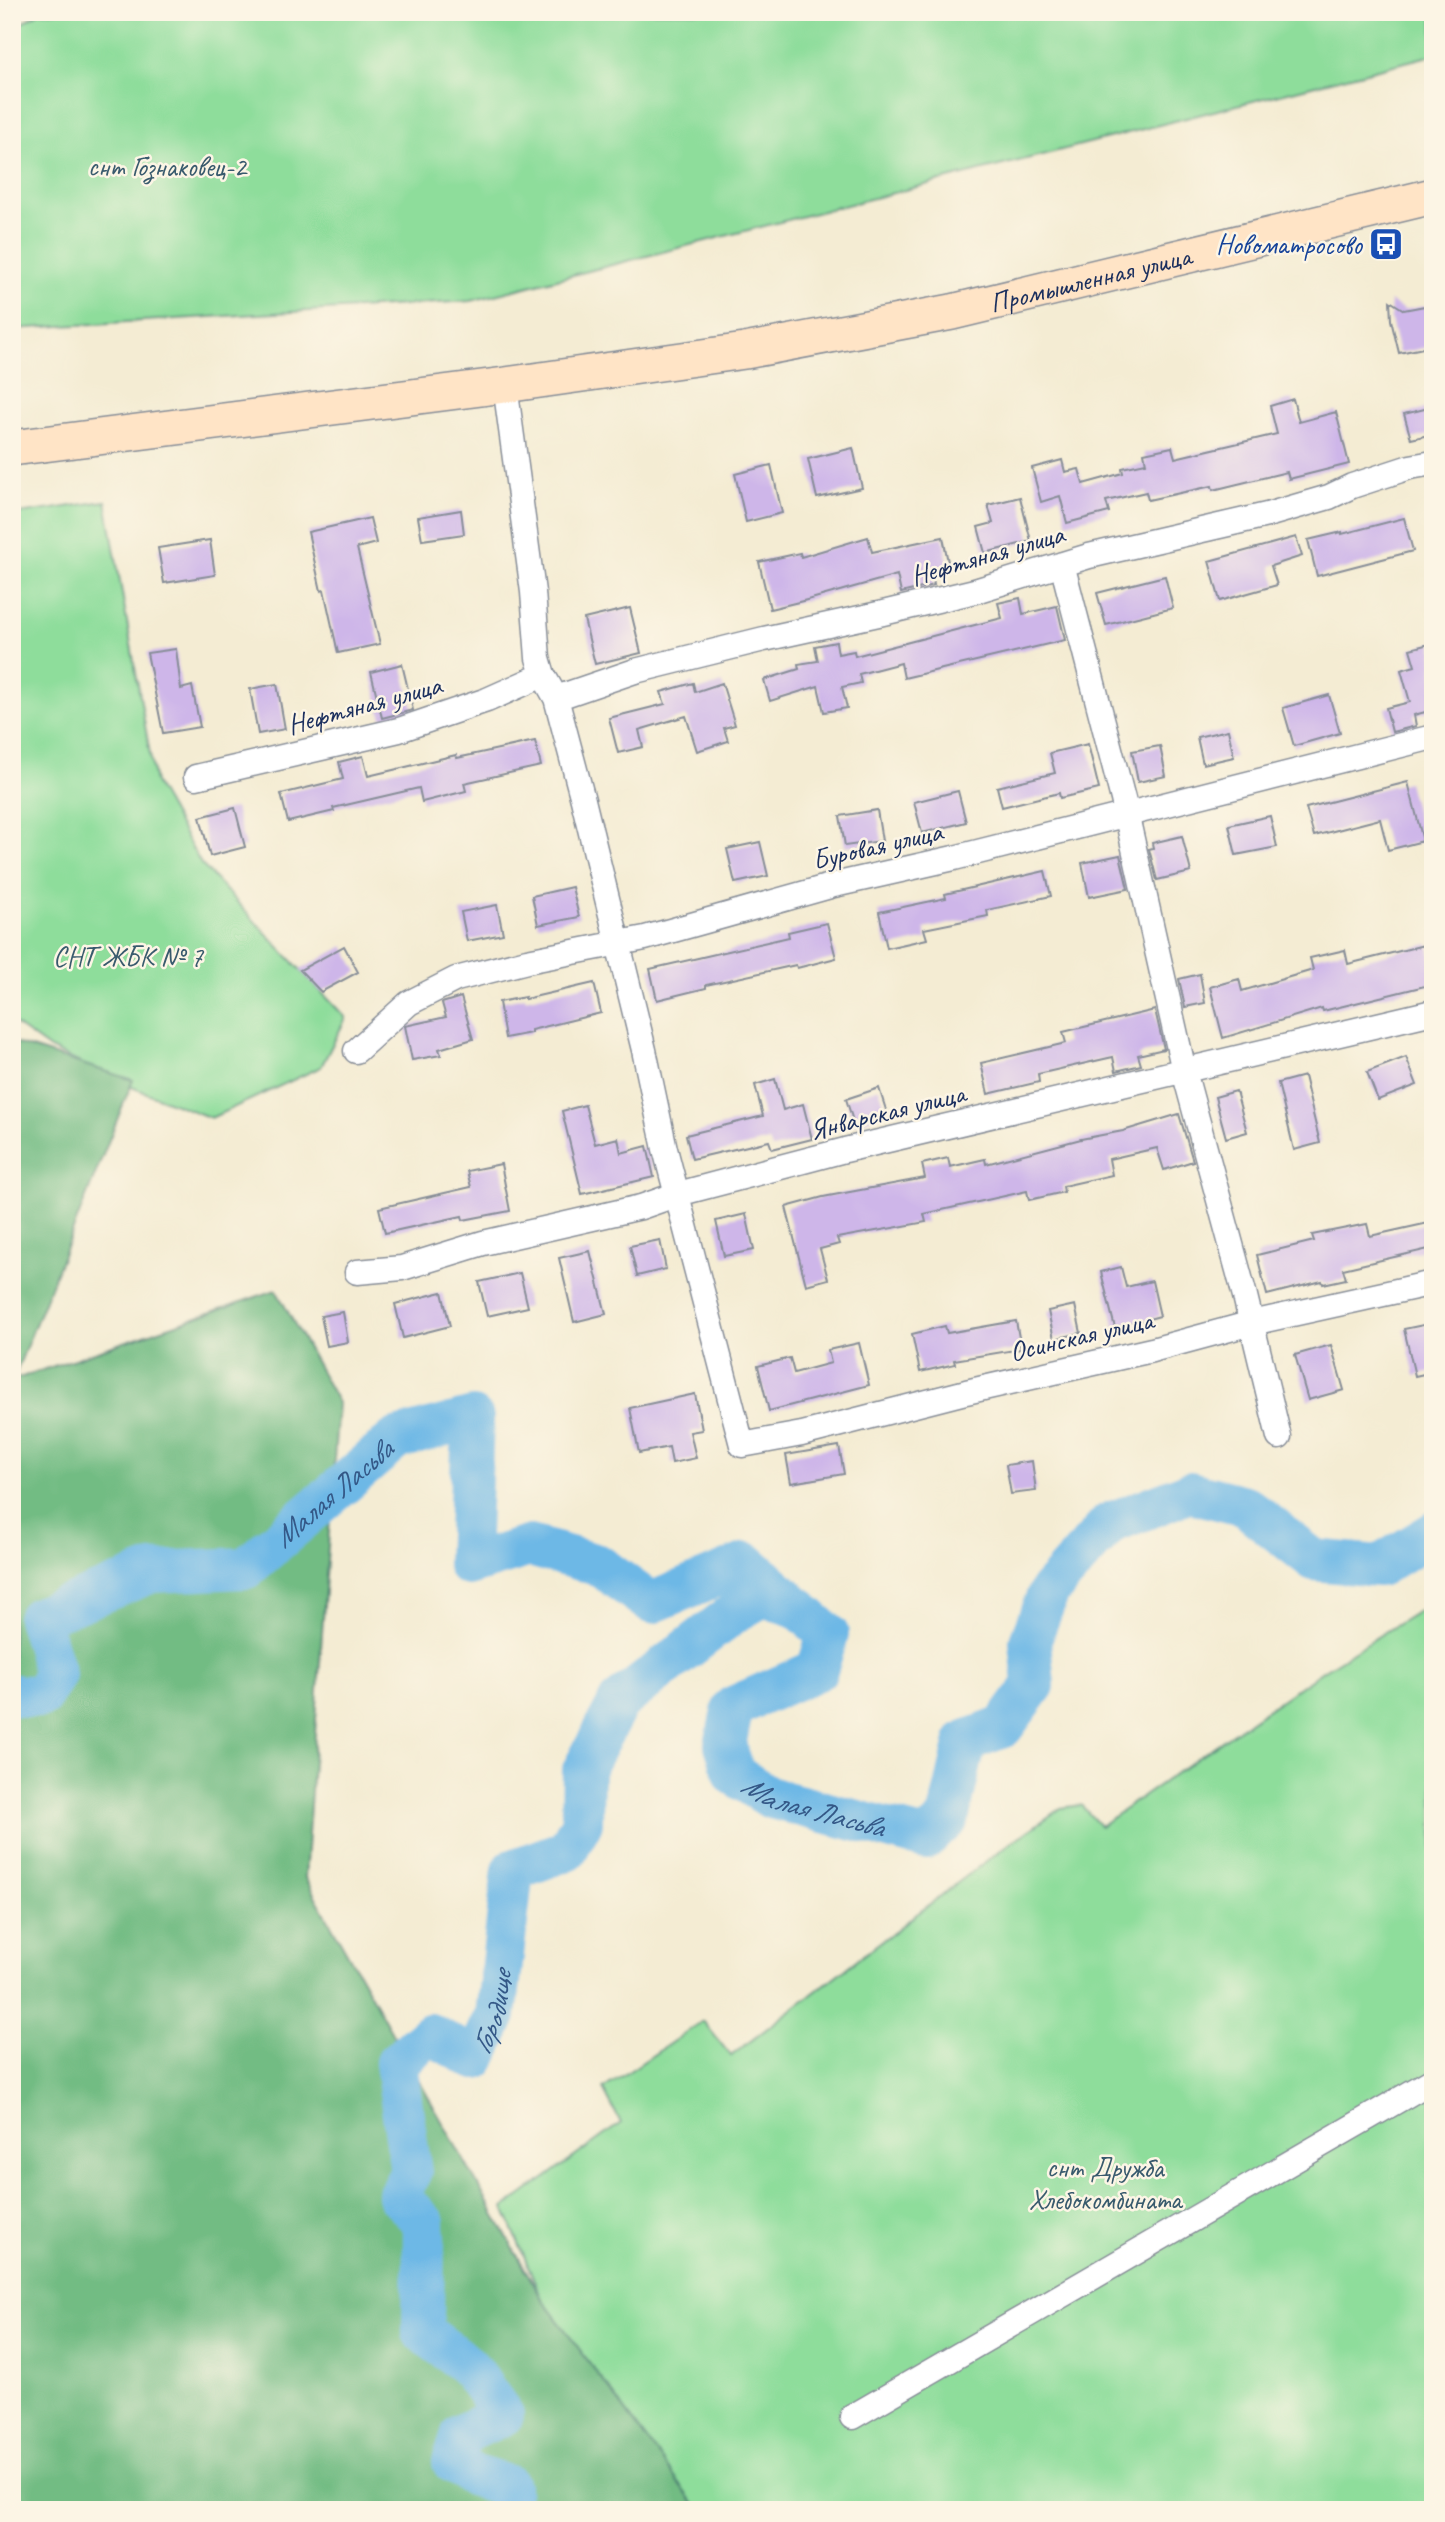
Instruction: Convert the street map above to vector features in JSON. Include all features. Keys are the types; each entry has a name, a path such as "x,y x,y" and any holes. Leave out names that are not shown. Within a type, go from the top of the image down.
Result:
{"main road":[{"name":"Промышленная улица","path":"12,448 505,386 745,351 952,312 1305,225 1433,197"}],"street":[{"path":"505,386 533,592 538,658 543,675 556,698 583,800 678,1194"},
{"name":"Нефтяная улица","path":"556,698 635,671 975,591 1062,564 1267,515 1329,498 1352,486 1410,467 1433,463"},
{"path":"1062,564 1126,814 1184,1071 1252,1323 1279,1437"},
{"name":"Нефтяная улица","path":"196,777 399,730 488,700 543,675"},
{"name":"Буровая улица","path":"356,1051 409,1003 456,979 527,961 645,938 834,885 942,861 1433,737"},
{"name":"Январская улица","path":"357,1272 402,1268 484,1244 641,1207 678,1194 845,1150 1433,1012"},
{"name":"Осинская улица","path":"678,1194 742,1445 812,1432 976,1389 1433,1283"},
{"path":"852,2417 1433,2080"}],"green space":[{"name":"снт Гознаковец-2","path":"40,12 1433,12 1433,55 471,301 12,329 12,29"},
{"name":"СНТ ЖБК № 7","path":"106,501 155,783 201,864 346,1018 321,1067 211,1118 134,1088 50,1049 12,1022 12,515"},
{"path":"12,1042 133,1080 13,1380 276,1290 338,1403 305,1878 542,2299 699,2510 12,2510"},
{"name":"снт Дружба Хлебокомбината","path":"1425,1607 1433,1617 1433,2510 699,2510 542,2299 504,2208 621,2123 603,2089 703,2021 731,2056 1002,1849 1061,1808 1081,1805 1100,1826 1324,1670"}],"building":[{"path":"1390,301 1404,310 1430,305 1433,316 1433,346 1399,353 1391,320"},
{"path":"1293,399 1299,422 1336,412 1349,464 1289,479 1287,472 1213,490 1212,486 1148,500 1146,492 1106,501 1109,512 1067,523 1060,496 1041,502 1032,468 1062,460 1065,472 1079,469 1083,484 1123,473 1122,468 1146,463 1144,453 1172,447 1175,458 1277,434 1270,406"},
{"path":"1433,407 1433,434 1411,439 1404,414"},
{"path":"853,448 862,488 817,498 808,459"},
{"path":"771,465 782,513 746,522 735,474"},
{"path":"1020,497 1031,541 985,553 978,527 993,523 988,505"},
{"path":"461,510 464,534 422,540 418,517"},
{"path":"370,518 376,543 357,548 380,644 338,653 308,532"},
{"path":"1404,518 1413,551 1317,576 1308,540"},
{"path":"868,537 872,552 943,537 949,567 931,571 934,585 901,593 897,575 770,609 759,562 800,553 801,557"},
{"path":"1296,537 1302,556 1271,566 1277,585 1220,601 1209,561"},
{"path":"210,540 215,575 164,583 158,548"},
{"path":"1165,576 1173,608 1106,625 1097,593"},
{"path":"1020,598 1023,614 1057,606 1065,640 904,678 901,663 859,674 861,683 842,687 847,708 824,712 818,686 770,701 764,680 799,669 798,664 818,661 815,646 836,642 838,654 854,651 855,656 1002,618 998,603"},
{"path":"630,608 641,653 595,664 584,619"},
{"path":"1433,643 1433,710 1414,715 1416,726 1392,732 1386,708 1410,702 1401,670 1415,666 1410,649"},
{"path":"176,649 181,689 192,686 200,727 163,733 147,653"},
{"path":"402,664 413,710 382,718 371,672"},
{"path":"693,683 695,692 722,683 735,725 724,728 728,741 697,751 686,716 639,730 643,747 618,753 609,718 665,704 661,692"},
{"path":"277,684 285,729 258,734 250,689"},
{"path":"1329,695 1340,733 1294,746 1283,708"},
{"path":"1228,730 1234,757 1203,764 1197,737"},
{"path":"535,741 541,766 464,783 466,791 422,802 419,788 333,808 334,811 288,822 281,794 343,779 339,762 363,756 368,776 456,755 457,758"},
{"path":"1088,744 1099,789 1060,798 1059,793 1002,807 997,787 1055,773 1050,753"},
{"path":"1160,746 1166,776 1138,782 1132,751"},
{"path":"1408,782 1423,841 1388,850 1380,819 1314,836 1306,808"},
{"path":"958,791 966,822 922,833 914,802"},
{"path":"235,808 245,847 210,856 200,817"},
{"path":"877,810 882,841 845,846 840,816"},
{"path":"1270,816 1277,847 1236,855 1229,825"},
{"path":"1182,836 1191,872 1157,880 1149,849 1153,848 1152,843"},
{"path":"760,842 768,876 735,883 727,849"},
{"path":"1120,855 1128,889 1089,897 1082,863"},
{"path":"1045,871 1051,896 987,910 988,916 924,929 927,939 887,948 879,912 946,898 945,894"},
{"path":"572,887 579,917 538,925 532,896"},
{"path":"497,905 503,934 467,941 461,912"},
{"path":"827,923 836,958 706,985 706,988 657,1000 650,969 789,937 788,932"},
{"path":"1428,944 1433,962 1433,984 1323,1011 1322,1008 1223,1038 1210,987 1239,979 1242,991 1313,970 1310,958 1345,950 1348,964"},
{"path":"344,946 358,972 321,992 300,970"},
{"path":"1200,974 1205,1003 1185,1007 1179,979"},
{"path":"594,983 601,1013 505,1038 499,1002 525,999"},
{"path":"461,997 473,1039 439,1049 441,1055 412,1060 405,1026 446,1017 442,1003"},
{"path":"1155,1010 1164,1049 1138,1055 1141,1065 1116,1071 1113,1057 1038,1074 1039,1082 988,1094 981,1063 1066,1043 1063,1032"},
{"path":"1406,1057 1417,1085 1378,1100 1367,1072"},
{"path":"1304,1076 1320,1143 1294,1150 1278,1083"},
{"path":"775,1079 783,1110 803,1104 812,1139 772,1149 769,1141 692,1159 686,1135 763,1116 755,1085"},
{"path":"879,1088 887,1113 854,1124 846,1099"},
{"path":"1236,1091 1247,1132 1226,1138 1215,1097"},
{"path":"585,1105 595,1144 618,1138 621,1153 647,1146 654,1177 582,1194 562,1111"},
{"path":"1179,1114 1193,1161 1164,1170 1157,1148 1109,1159 1112,1175 1063,1186 1064,1192 1029,1200 1027,1191 924,1214 926,1222 837,1238 839,1244 820,1249 828,1279 806,1285 786,1207 823,1197 925,1178 922,1164 948,1158 950,1167 985,1159 986,1164 1123,1131"},
{"path":"501,1164 510,1211 463,1220 462,1216 385,1233 379,1208 471,1187 467,1171"},
{"path":"746,1214 754,1250 724,1256 716,1221"},
{"path":"1433,1222 1433,1248 1343,1269 1346,1279 1323,1284 1322,1281 1267,1295 1257,1255 1314,1241 1312,1235 1367,1224 1370,1236"},
{"path":"660,1240 666,1269 637,1276 630,1246"},
{"path":"590,1251 606,1314 574,1322 559,1258"},
{"path":"1121,1267 1126,1287 1152,1281 1160,1316 1115,1328 1101,1272"},
{"path":"520,1273 528,1307 487,1316 479,1282"},
{"path":"442,1292 450,1326 403,1338 395,1304"},
{"path":"1075,1305 1081,1333 1054,1339 1048,1311"},
{"path":"343,1312 348,1342 327,1346 321,1316"},
{"path":"1016,1321 1021,1349 954,1360 955,1364 920,1372 912,1334 945,1326 947,1333"},
{"path":"1433,1323 1433,1372 1415,1376 1404,1329"},
{"path":"859,1343 869,1385 769,1411 758,1366 790,1358 794,1373 831,1363 828,1350"},
{"path":"1331,1345 1344,1390 1308,1400 1295,1355"},
{"path":"695,1394 702,1430 690,1432 696,1458 672,1463 669,1447 639,1453 630,1408"},
{"path":"839,1446 844,1474 791,1483 786,1455"},
{"path":"1032,1461 1036,1491 1011,1494 1006,1465"}],"waterway":[{"name":"Малая Ласьва","path":"12,1695 41,1697 55,1674 38,1618 152,1572 246,1568 396,1439 473,1418 468,1565 530,1546 598,1565 651,1603 747,1563 828,1634 817,1670 733,1707 725,1745 735,1775 771,1798 926,1839 948,1819 966,1741 1003,1727 1034,1685 1030,1641 1049,1591 1110,1523 1190,1492 1245,1506 1314,1560 1379,1566 1433,1533"},
{"name":"Городище","path":"508,2510 508,2486 474,2476 453,2462 462,2434 503,2415 468,2366 423,2332 424,2223 398,2196 411,2172 396,2063 430,2034 476,2059 496,2015 513,1870 567,1850 582,1822 583,1770 619,1702 735,1612 763,1596 800,1608"}],"place":[{"name":"Новоматросово","path":"1386,244"}]}
